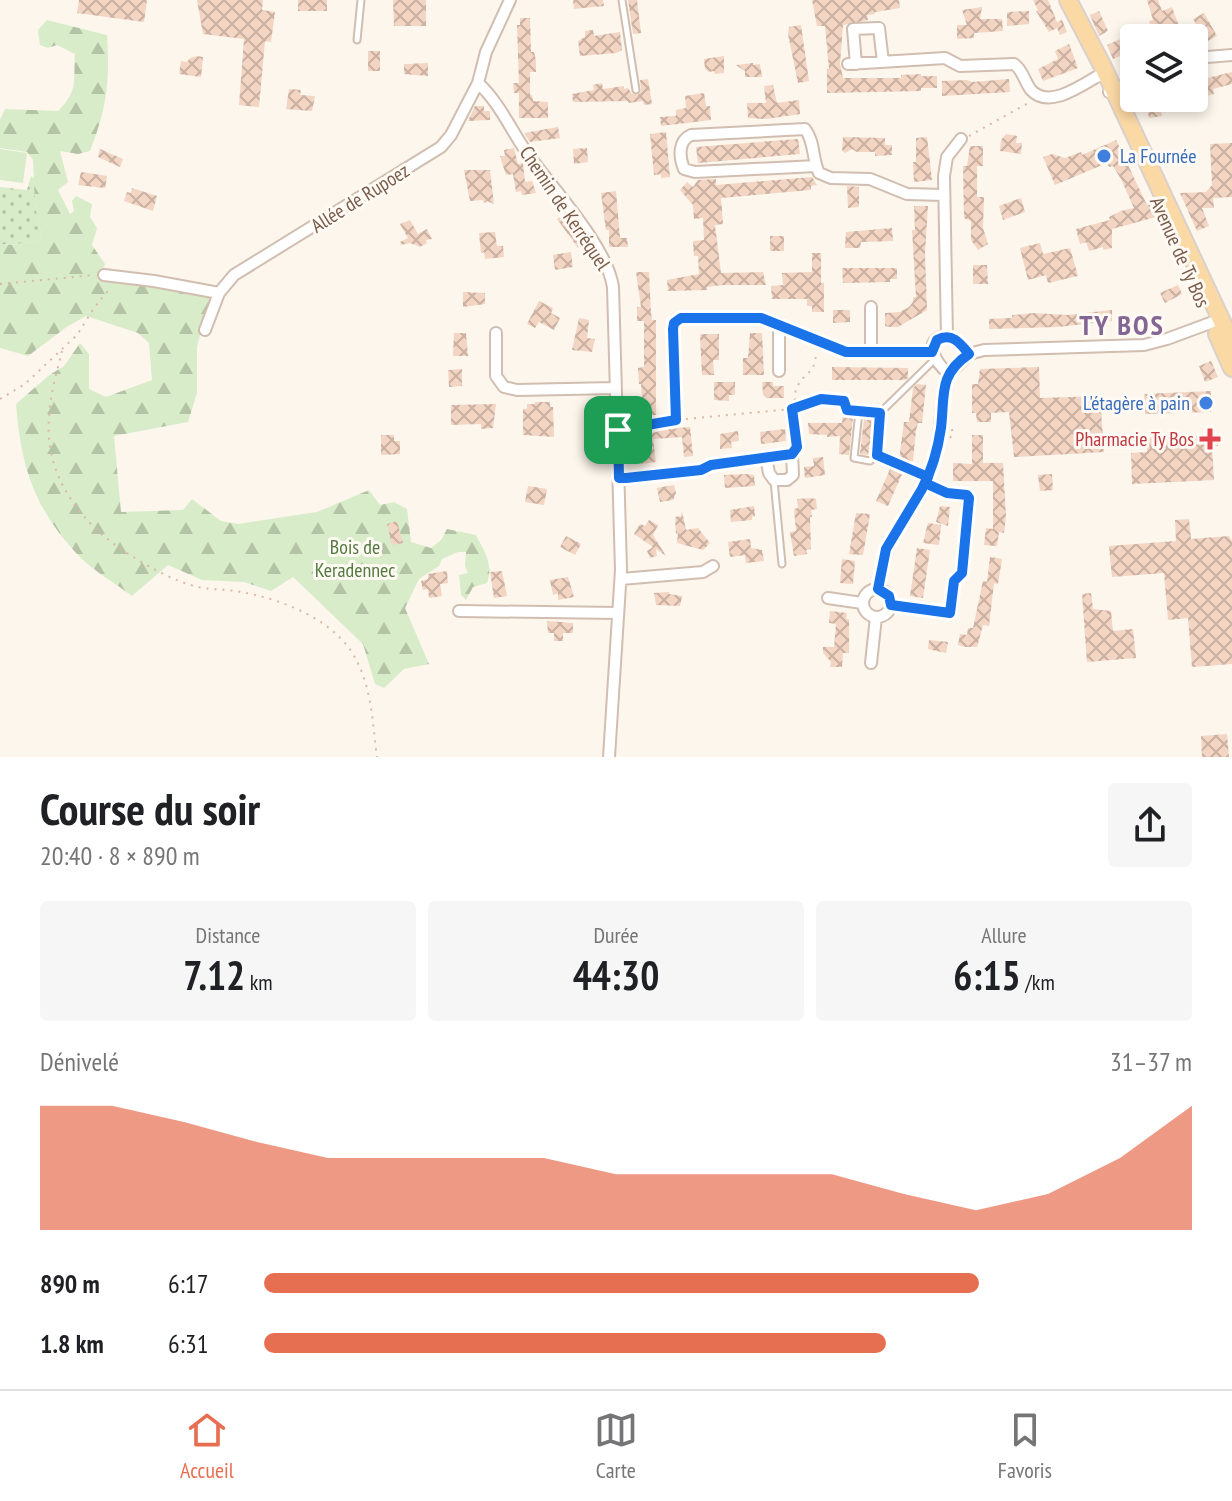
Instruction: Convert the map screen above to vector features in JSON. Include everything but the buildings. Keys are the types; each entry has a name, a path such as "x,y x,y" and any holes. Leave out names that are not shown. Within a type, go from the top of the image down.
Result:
{"main road":[{"name":"Avenue de Ty Bos","path":"1068,0 1216,320 1232,368"},
{"name":"Avenue de Ty Bos","path":"1216,320 1232,343"}],"street":[{"path":"478,83 486,52 510,0"},
{"path":"883,62 879,28 853,29 852,64 883,62 945,58 960,66 1014,64 1019,67 1031,90 1039,96 1055,97 1102,74"},
{"path":"1208,57 1232,55"},
{"name":"Allée de Rupoez","path":"205,330 219,293 234,275 441,147 451,135 478,83"},
{"name":"Chemin de Kerréquel","path":"478,83 570,209 608,268 614,293 621,579 609,757"},
{"path":"1110,91 1120,88"},
{"path":"816,166 695,172 684,169 681,147 685,138 691,135 805,129 811,137 819,173 831,178 870,179 907,194 944,195"},
{"path":"947,337 944,195 947,157 961,139"},
{"path":"104,275 219,293"},
{"path":"871,307 871,353"},
{"path":"676,420 673,329 676,320 681,318 747,316 779,324 846,352 933,356 949,374"},
{"path":"878,589 886,549 926,480 939,437 943,395 949,374 969,354 997,349 1135,346 1167,339 1216,320"},
{"path":"779,324 779,371"},
{"path":"496,333 496,376 504,387 517,390 615,388"},
{"path":"933,356 937,340 947,337 955,338 969,354"},
{"path":"619,478 701,470 711,465 766,457 792,454 793,475 787,480 774,480 769,473 766,457"},
{"path":"926,480 947,493 968,496 966,527"},
{"path":"621,579 703,572 713,566"},
{"path":"891,605 950,613 954,581"},
{"path":"862,603 866,594 878,589"},
{"path":"862,603 868,614 884,616 891,605 889,596 878,589"},
{"path":"828,598 862,603"},
{"path":"459,611 618,613"},
{"path":"871,663 876,617"}],"lane":[{"path":"357,40 361,0"},
{"path":"622,0 636,90"},
{"path":"859,412 854,458 870,461 877,455 880,413 933,356"},
{"path":"847,410 880,413"},
{"path":"877,455 926,480"},
{"path":"774,480 782,564"}],"path":[{"path":"961,139 1039,96"},
{"path":"0,284 62,276 104,275"},
{"path":"0,399 25,384 62,351 77,335 118,276"},
{"path":"792,454 797,447 796,389 815,366 819,342"},
{"path":"62,351 48,419 53,461 67,495 81,514 110,542 172,578 199,587 239,591 284,602 321,622 350,649 361,670 369,692 377,757"},
{"path":"618,430 676,420 794,408 830,398 844,401 847,410"},
{"path":"954,581 962,573 966,527"}],"green space":[{"name":"Bois de Keradennec","path":"47,20 107,35 106,94 96,136 90,151 78,154 60,151 68,182 58,190 70,214 74,211 72,201 76,196 92,204 90,217 97,228 92,245 105,264 102,272 214,296 197,347 197,393 188,422 114,436 121,512 183,510 192,499 221,521 238,524 317,512 369,490 380,505 394,502 407,509 411,542 431,548 441,540 447,529 476,535 489,564 487,583 473,587 466,600 461,595 459,575 468,573 466,552 458,552 442,559 439,566 419,579 405,608 429,664 404,669 384,688 375,684 363,644 293,577 271,591 244,582 202,580 168,565 132,596 84,561 50,520 26,467 16,404 64,366 80,343 89,354 89,389 106,397 152,380 149,343 138,333 86,316 28,356 0,348 0,244 39,240 41,234 35,204 33,160 27,152 0,148 0,120 5,109 58,111 74,85 75,54 57,45 48,48 40,45 38,30"},
{"path":"0,149 27,153 23,183 0,180"},
{"path":"31,176 35,179 40,240 0,244 0,187 27,190"}],"place":[{"name":"La Fournée","path":"1104,156"},
{"name":"L'étagère à pain","path":"1206,403"},
{"name":"Pharmacie Ty Bos","path":"1210,439"}],"district":[{"name":"TY BOS","path":"1122,324"}],"route":[{"path":"618,430 619,478 626,478 701,470 711,465 792,454 797,447 792,409 811,401 830,398 844,401 847,410 880,413 877,455 928,477 925,483 938,490 967,495 969,498 962,573 954,581 950,613 891,605 889,596 878,589 886,549 922,489 925,483 928,477 932,466 947,378 955,365 969,354 955,338 937,340 932,352 851,353 761,318 681,318 676,320 673,329 676,420 618,430"}]}
